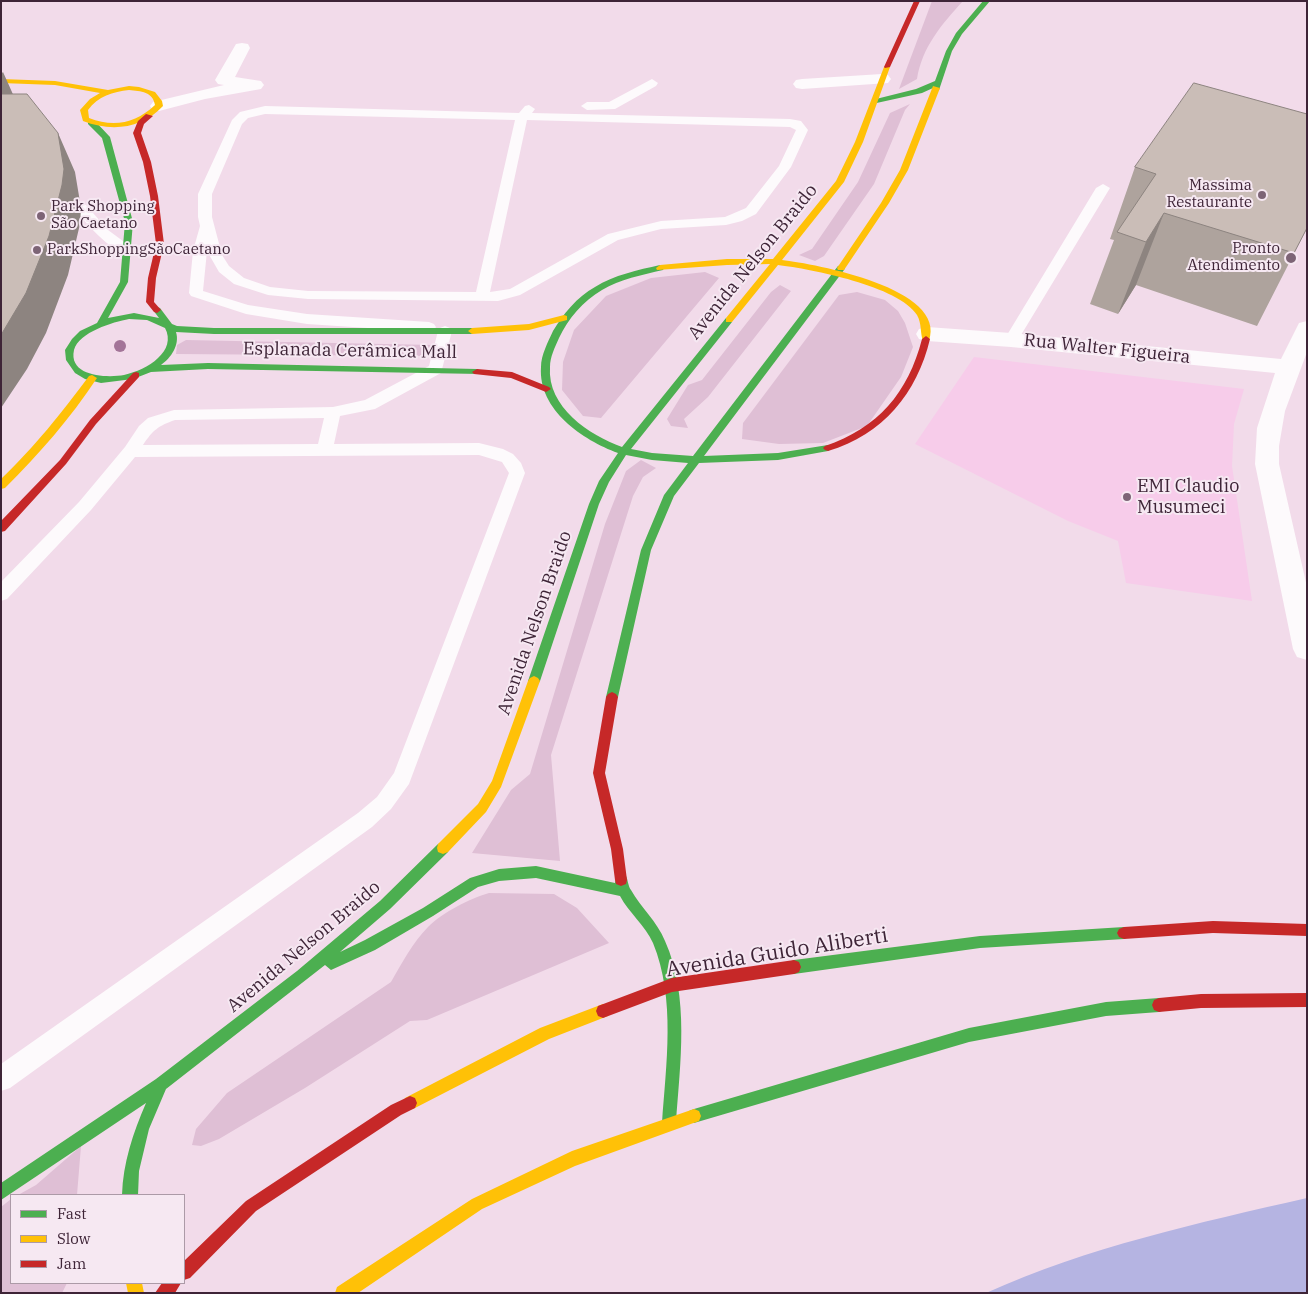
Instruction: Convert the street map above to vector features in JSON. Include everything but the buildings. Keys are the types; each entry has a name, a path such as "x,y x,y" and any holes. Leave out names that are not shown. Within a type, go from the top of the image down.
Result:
{"main road":[{"name":"Avenida Nelson Braido","path":"130,1194 131,1171 142,1129 161,1084 302,976 385,905 482,808 497,782 513,743 594,504 604,481 623,452 840,182 860,142 882,79 917,1"},
{"path":"669,1123 674,1053 672,985 660,943 649,922 622,890 617,849 599,773 608,709 646,550 669,495 837,274 885,203 904,170 920,133 949,51 959,33 987,1"},
{"path":"1,81 55,84 110,92 138,89 154,106"},
{"path":"875,102 919,91 937,83"},
{"path":"84,110 92,100 110,92"},
{"path":"70,105 84,110"},
{"path":"91,122 106,126 126,125 154,106"},
{"path":"154,106 140,122 137,133 154,196 160,244 152,278 150,302 172,332 174,341 170,351 150,369 121,379 92,378 81,374 73,367 70,358 71,348 87,330 101,323 130,316 144,316 166,324"},
{"path":"84,110 86,119 106,137 129,222 124,282 116,301 101,323"},
{"path":"777,262 837,274 898,293 923,316 927,334 926,345 914,375 881,420 859,437 836,447 812,452 694,460 623,452 600,442 579,428 560,409 546,389 545,363 553,338 564,318 579,302 593,292 636,272 677,264 777,262"},
{"name":"Esplanada Cerâmica Mall","path":"166,324 176,329 214,331 465,331 529,327 564,318"},
{"name":"Esplanada Cerâmica Mall","path":"150,369 208,366 494,372 512,376 546,389"},
{"path":"1,528 63,462 93,422 136,375"},
{"path":"1,485 36,451 58,425 92,378"},
{"path":"302,976 370,945 428,912 475,882 499,875 536,872 622,890"},
{"name":"Avenida Guido Aliberti","path":"185,1271 251,1206 396,1110 545,1033 672,985 852,958 980,942 1213,926 1307,930"},
{"path":"343,1293 477,1204 572,1159 669,1123 969,1035 1125,1007 1201,1001 1307,1000"},
{"path":"1,1192 161,1084"},
{"path":"163,1293 172,1284"}],"street":[{"path":"224,80 242,48"},
{"path":"195,79 224,80 255,85 203,94 154,106 195,79"},
{"path":"875,102 802,84 882,79"},
{"path":"1307,328 1288,366 1268,426 1265,445 1267,464 1307,649"},
{"name":"Rua Walter Figueira","path":"927,334 1288,366"}],"lane":[{"path":"610,112 652,83"},
{"path":"265,110 522,117 610,112 790,122 796,124 802,130 785,167 751,211 726,221 661,225 613,236 515,292 498,297 308,296 268,291 239,281 224,269 215,255 205,216 205,194 236,123 244,115 265,110"},
{"path":"482,298 522,117"},
{"path":"1011,340 1103,188"},
{"path":"81,208 103,233 126,250"},
{"path":"207,226 200,251 196,293 246,309 307,319 403,324 465,331"},
{"path":"1,594 85,506 154,422 168,416 333,412 369,405 436,370 445,331"},
{"path":"325,450 333,412"},
{"path":"1,1079 364,820 384,803 402,778 517,473 514,464 507,456 479,449 131,451"}],"shaded area":[{"path":"932,1 963,1 928,46 917,79 899,89"},
{"path":"910,104 905,110 874,184 824,256 815,261 799,255 812,249 858,182 890,113"},
{"path":"705,272 719,278 601,418 583,416 562,390 563,362 574,330 606,296 651,278"},
{"path":"780,285 791,291 708,397 684,419 688,428 671,426 667,419 688,385 702,380 771,292"},
{"path":"857,292 885,300 898,311 905,323 913,347 901,377 867,426 823,443 779,444 742,439 743,423 839,295"},
{"path":"186,340 433,345 436,356 176,354 177,345"},
{"name":"EMI Claudio Musumeci","path":"974,357 1244,389 1234,424 1232,466 1252,601 1126,583 1118,541 1068,521 915,444"},
{"path":"641,460 656,468 643,477 633,496 551,755 560,861 472,853 511,790 530,774 605,524 626,471"},
{"path":"489,893 554,894 577,908 609,943 427,1020 410,1021 305,1088 219,1139 201,1146 192,1145 196,1129 227,1093 391,982 413,946 428,927 441,916 457,907"},
{"path":"81,1146 77,1194 20,1194 36,1185"},
{"path":"10,1200 10,1284 66,1284 62,1293 1,1293 1,1207"}],"water":[{"path":"1307,1198 1307,1293 986,1293 1064,1262 1104,1249 1184,1227"}],"traffic: fast":[{"path":"936,88 949,51 959,33 987,1"},
{"path":"875,102 919,91 937,83"},
{"path":"91,122 106,137 129,222 124,282 101,323"},
{"path":"660,268 644,271 599,288 580,303 564,321 549,352 545,370 546,382 550,393 564,414 584,431 604,444 625,452 652,457 714,460 747,459 806,453 828,448"},
{"path":"612,697 646,550 669,495 841,268"},
{"path":"157,310 170,328 173,340 169,352 160,362 148,370 133,376 101,380 88,377 78,371 70,360 70,350 75,341 84,333 107,321 134,316 166,324"},
{"path":"534,681 594,504 604,481 623,452 729,320"},
{"path":"167,325 175,329 214,331 472,331"},
{"path":"150,369 208,366 477,372"},
{"path":"130,1194 131,1171 142,1129 161,1084 302,976 385,905 443,848"},
{"path":"331,963 370,945 428,912 475,882 499,875 536,872 622,890"},
{"path":"621,880 627,896 656,936 667,966 671,988 674,1033 669,1123"},
{"path":"794,967 980,942 1124,933"},
{"path":"694,1116 969,1035 1106,1009 1159,1005"},
{"path":"1,1192 161,1084"}],"traffic: slow":[{"path":"729,320 840,182 859,142 887,67"},
{"path":"1,81 55,83 109,92"},
{"path":"129,88 148,91 156,97 159,106 143,118 124,125 105,125 86,119 84,110 93,100 109,92 129,88"},
{"path":"841,268 885,203 904,170 936,88"},
{"path":"727,262 794,264 865,282 890,291 913,305 921,314 925,326 926,339"},
{"path":"660,268 727,262"},
{"path":"472,331 529,327 564,318"},
{"path":"1,485 36,451 58,425 92,378"},
{"path":"443,848 482,808 497,783 534,681"},
{"path":"410,1103 545,1033 603,1011"},
{"path":"343,1293 477,1204 572,1159 694,1116"},
{"path":"134,1284 136,1293"}],"traffic: jam":[{"path":"887,67 917,1"},
{"path":"149,116 141,123 137,133 147,162 154,196 160,244 152,278 150,302 157,310"},
{"path":"828,448 846,442 863,433 892,408 914,375 922,358 926,339"},
{"path":"477,372 512,375 546,389"},
{"path":"1,528 63,462 93,422 136,375"},
{"path":"612,697 599,773 617,849 621,880"},
{"path":"1124,933 1213,927 1307,930"},
{"path":"603,1011 672,985 794,967"},
{"path":"1159,1005 1201,1001 1307,1000"},
{"path":"185,1271 251,1206 396,1110 410,1103"},
{"path":"163,1293 172,1284"}],"place":[{"name":"Massima Restaurante","path":"1262,195"},
{"name":"Park Shopping São Caetano","path":"41,216"},
{"name":"ParkShoppingSãoCaetano","path":"37,250"},
{"name":"Pronto Atendimento","path":"1291,258"},
{"name":"EMI Claudio Musumeci","path":"1127,497"}]}
